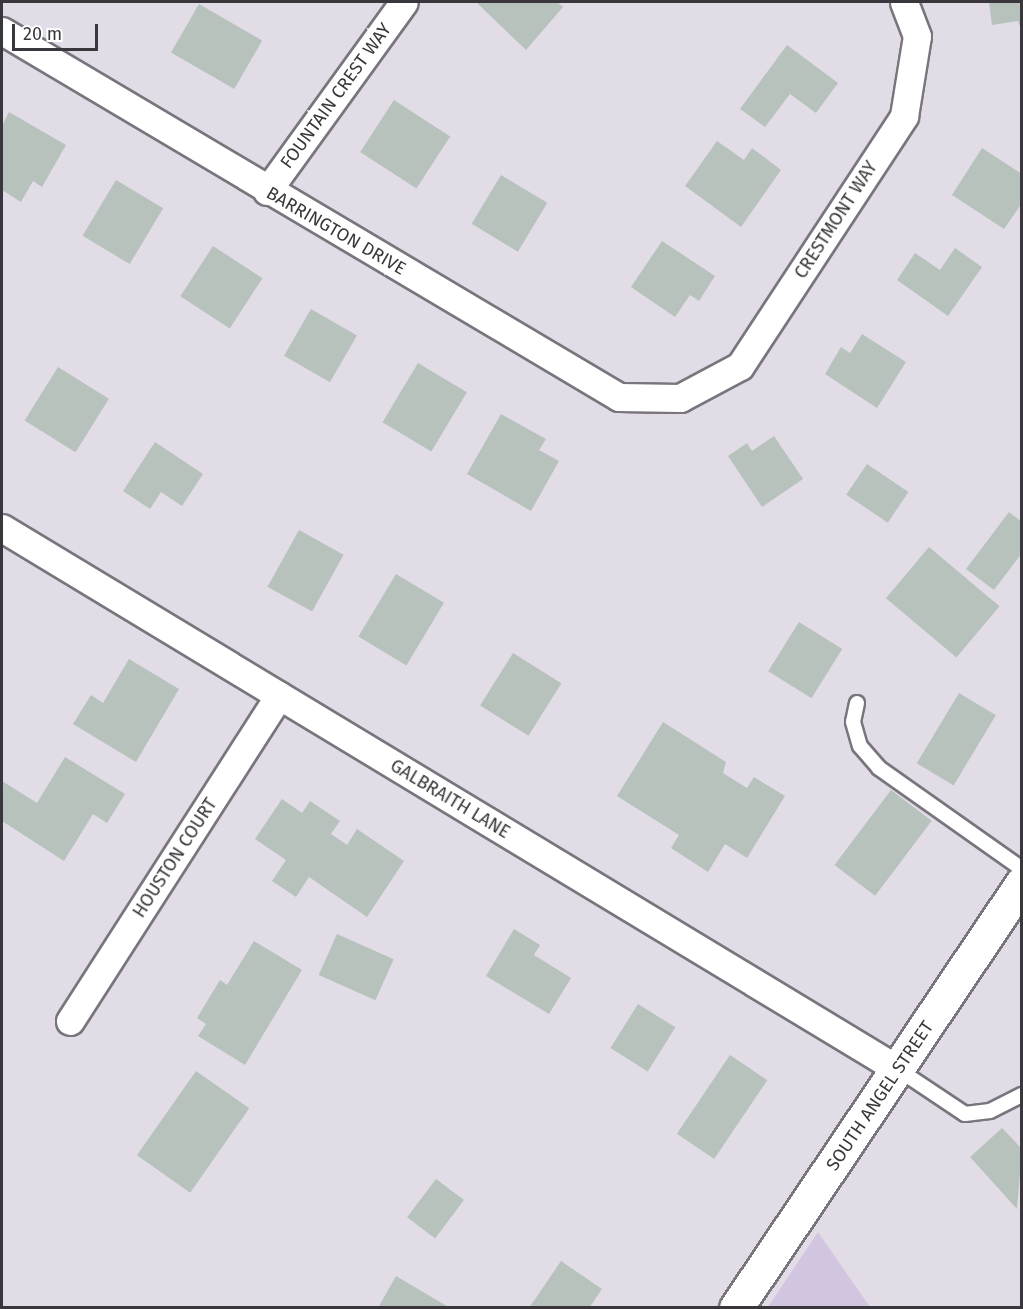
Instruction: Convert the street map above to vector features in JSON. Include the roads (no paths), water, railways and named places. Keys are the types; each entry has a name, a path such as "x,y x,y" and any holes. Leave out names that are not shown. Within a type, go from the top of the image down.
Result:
{"street":[{"name":"FOUNTAIN CREST WAY","path":"267,190 404,2"},
{"name":"CRESTMONT WAY","path":"680,399 740,366 904,116 917,36 903,2"},
{"name":"BARRINGTON DRIVE","path":"2,31 619,397 680,399"},
{"name":"GALBRAITH LANE","path":"2,528 899,1070"},
{"name":"HOUSTON COURT","path":"70,1021 279,695"},
{"name":"SOUTH ANGEL STREET","path":"736,1308 899,1070 1022,883"}],"lane":[{"path":"857,703 853,722 860,746 879,768 1022,869"},
{"path":"899,1070 965,1114 990,1111 1020,1099"}]}
